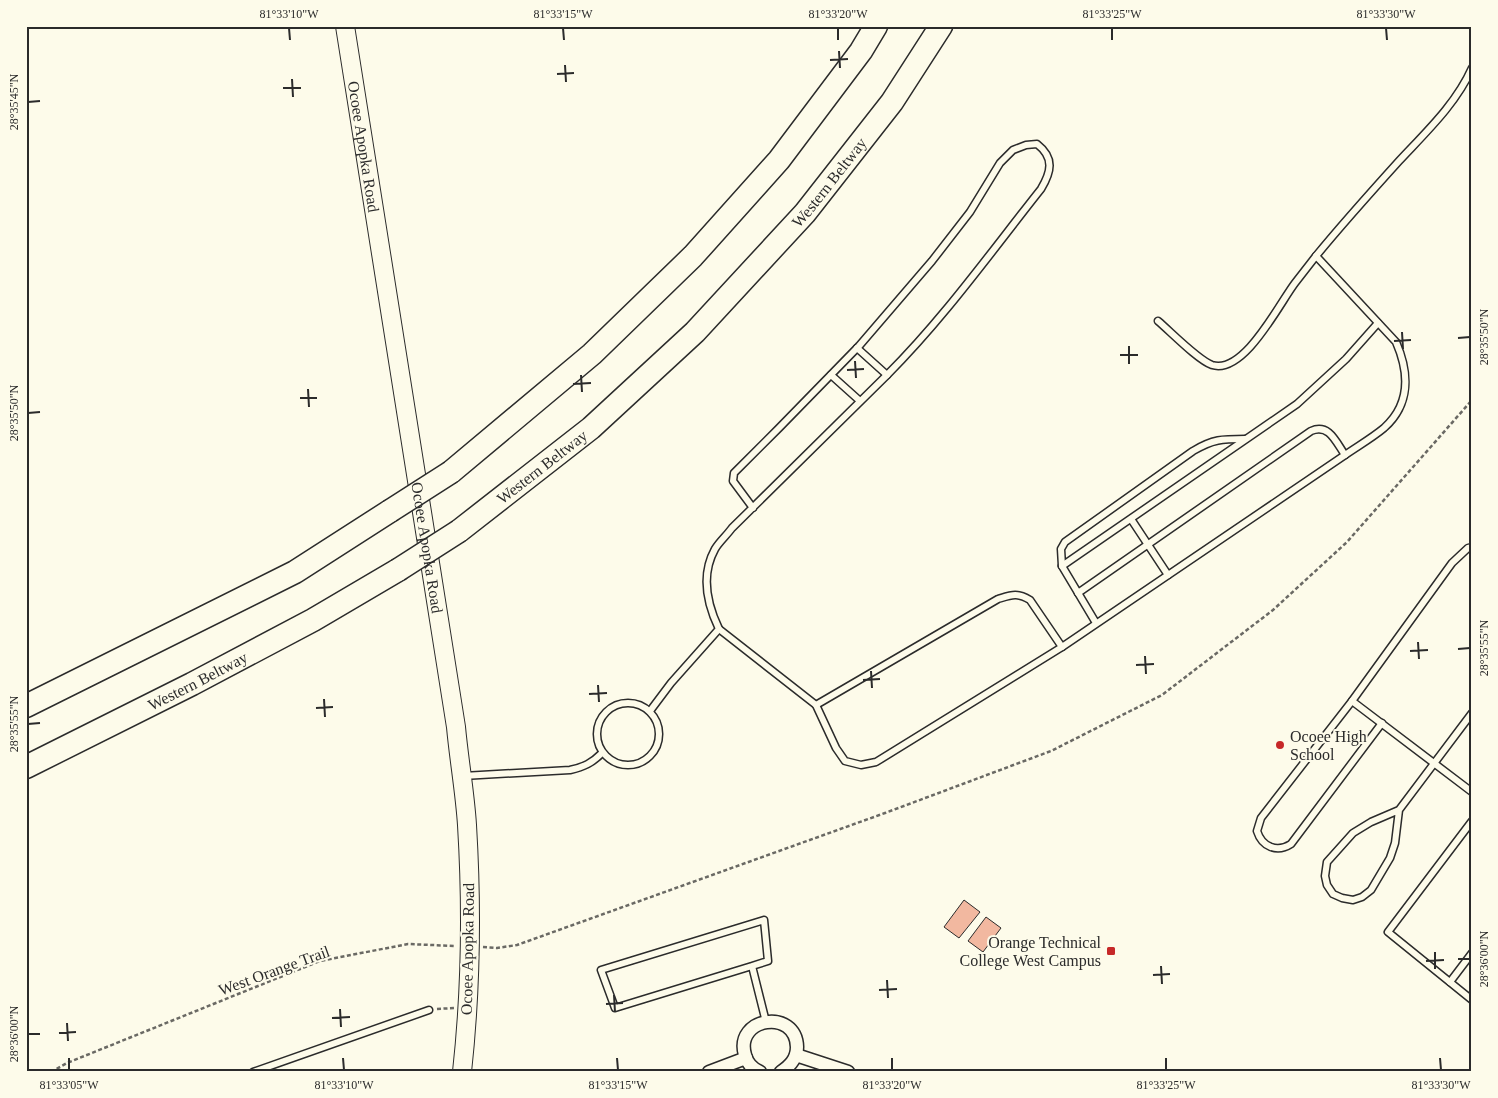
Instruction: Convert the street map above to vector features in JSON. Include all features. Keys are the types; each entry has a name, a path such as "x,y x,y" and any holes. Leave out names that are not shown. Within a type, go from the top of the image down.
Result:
{"highway":[{"path":"26,706 295,572 451,472 592,354 693,256 779,160 861,52 876,26"},
{"name":"Western Beltway","path":"26,767 192,684 304,624 398,570 459,531 591,428 695,332 805,213 892,102 941,26"}],"main road":[{"name":"Ocoee Apopka Road","path":"345,26 456,727 467,824 470,946 468,1006 462,1072"}],"street":[{"path":"760,1072 750,1065 746,1058 744,1042 753,1028 766,1022 779,1022 787,1027 797,1042 796,1055 788,1067 781,1072"},
{"path":"796,1055 848,1072"},
{"path":"708,1072 746,1058"}],"lane":[{"path":"1158,321 1202,359 1212,365 1223,366 1242,356 1256,340 1316,256 1449,105 1466,82 1472,68"},
{"path":"753,508 733,481 734,472 857,348 932,261 970,212 1000,163 1013,150 1026,145 1038,144 1045,150 1050,164 1049,175 1041,189 911,351 753,508 732,528 715,549 707,572 706,593 710,610 719,630 816,705 836,748 845,761 861,765 876,762 1062,647 1385,427 1399,410 1404,395 1406,377 1403,359 1396,342 1316,256"},
{"path":"1062,566 1297,404 1346,359 1378,323"},
{"path":"857,348 887,375"},
{"path":"831,375 860,402"},
{"path":"1078,593 1311,431 1318,428 1324,429 1332,435 1345,455"},
{"path":"1096,623 1062,566 1061,549 1065,542 1208,442 1224,439 1246,439"},
{"path":"1130,519 1168,575"},
{"path":"1382,723 1291,844 1275,849 1264,843 1257,831 1261,818 1352,701 1452,563 1468,548 1472,547"},
{"path":"816,705 998,599 1013,595 1022,595 1030,600 1062,647"},
{"path":"650,711 671,683 719,630"},
{"path":"1352,701 1472,792"},
{"path":"625,702 635,703 650,711 657,721 660,731 659,741 649,758 640,763 618,764 602,753 597,742 596,730 600,719 606,711 615,704 625,702"},
{"path":"1399,810 1371,822 1353,833 1327,862 1325,876 1333,894 1353,900 1362,898 1371,890 1390,858 1395,843 1399,810 1472,713"},
{"path":"461,776 570,770 581,768 593,762 602,753"},
{"path":"1472,821 1388,932 1472,1000"},
{"path":"764,920 768,961 752,966 615,1008 601,970 764,920"},
{"path":"1450,982 1472,953"},
{"path":"752,966 766,1022"},
{"path":"253,1072 429,1010"}],"path":[{"name":"West Orange Trail","path":"51,1072 67,1063 320,962 408,944 497,948 517,945 885,813 1051,751 1162,695 1273,610 1347,542 1472,400"},
{"path":"429,1010 468,1006"}],"building":[{"path":"964,900 980,912 959,938 944,927"},
{"path":"986,917 1001,928 983,952 968,941"}],"place":[{"name":"Ocoee High School","path":"1280,745"},
{"name":"Orange Technical College West Campus","path":"1111,951"}]}
